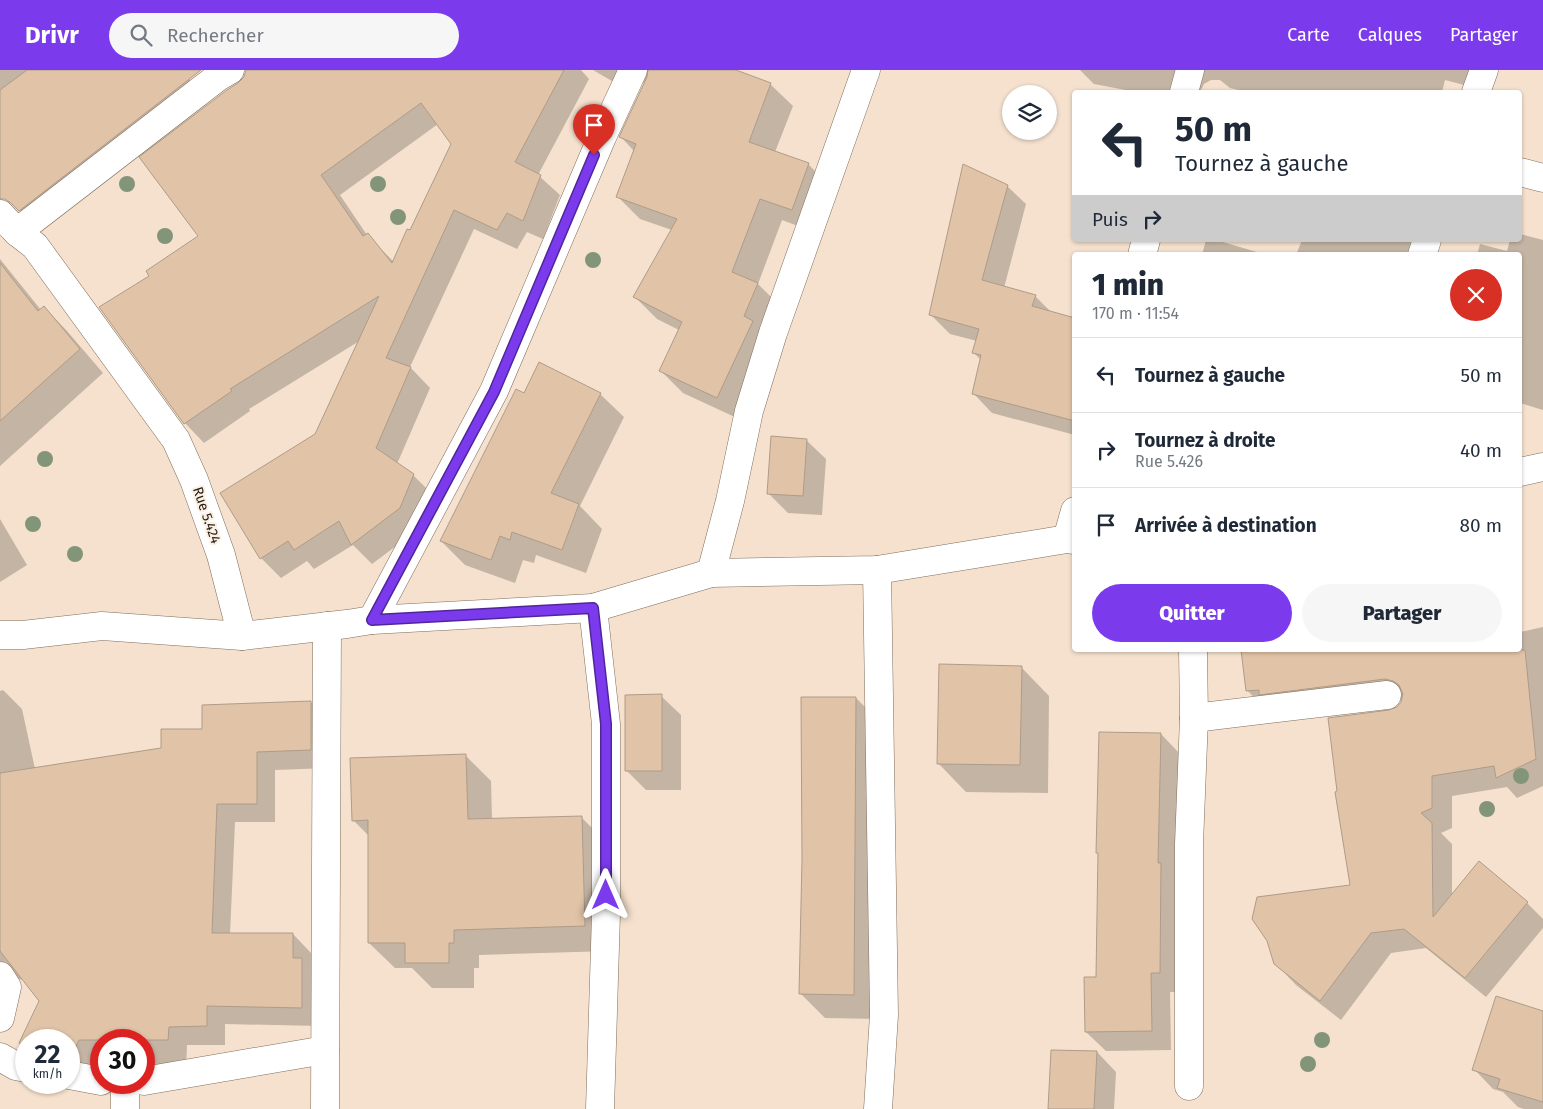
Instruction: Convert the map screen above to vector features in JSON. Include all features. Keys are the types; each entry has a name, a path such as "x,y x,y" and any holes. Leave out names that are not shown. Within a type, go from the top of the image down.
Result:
{"street":[{"path":"8,223 230,70"},
{"path":"372,620 494,392 602,137 633,70"},
{"path":"711,573 754,394 773,333 866,70"},
{"path":"1185,90 1190,70"},
{"path":"1477,90 1484,70"},
{"path":"1522,173 1543,178"},
{"name":"Rue 5.424","path":"8,223 35,246 176,440 194,480 221,555 242,636"},
{"path":"1522,472 1543,467"},
{"path":"0,636 102,626 242,636 372,620 593,608 711,573 878,570 1071,540"},
{"path":"878,570 884,1015 878,1109"},
{"path":"593,608 606,724 606,914 600,1109"},
{"path":"325,1109 327,626"},
{"path":"1189,1086 1189,844 1194,718 1192,652"},
{"path":"1194,718 1387,695"},
{"path":"0,976 7,987 0,1018"},
{"path":"155,1081 325,1050"},
{"path":"0,1057 15,1065"}],"building":[{"path":"27,70 201,70 19,211 5,199 0,199 0,90"},
{"path":"246,70 564,70 515,162 541,175 523,221 507,213 497,230 454,210 386,358 411,367 376,448 414,474 400,508 351,545 339,521 294,550 288,541 260,559 220,493 315,434 379,296 230,389 232,391 184,424 99,307 149,276 146,271 198,236 139,157 244,77","holes":["421,103 451,144 410,230 407,229 392,263 368,233 363,236 321,175"]},
{"path":"648,70 736,70 771,83 749,142 809,163 792,210 760,199 732,272 758,283 744,316 753,321 717,398 659,371 682,322 633,297 677,219 616,197 636,144 619,137 647,77"},
{"path":"963,164 1008,185 982,280 1036,295 1032,306 1072,317 1072,420 972,394 981,355 972,353 979,329 929,315"},
{"path":"0,263 38,311 44,306 80,349 0,421"},
{"path":"539,362 601,393 551,493 579,504 562,550 512,532 510,540 500,536 491,560 440,541 516,389 524,393"},
{"path":"771,436 807,439 803,496 767,494"},
{"path":"1522,650 1525,650 1536,759 1496,778 1494,766 1432,776 1432,808 1421,813 1432,823 1433,917 1479,861 1528,902 1465,978 1404,929 1371,933 1320,1001 1274,964 1267,941 1252,919 1257,897 1350,885 1335,792 1337,791 1328,718 1389,710 1397,707 1401,702 1403,694 1399,685 1385,679 1259,695 1259,690 1246,691 1241,652 1522,652"},
{"path":"939,664 1022,666 1020,765 937,764"},
{"path":"662,694 662,771 625,771 625,695"},
{"path":"801,697 856,697 854,995 799,994 802,859"},
{"path":"311,701 311,750 257,752 257,804 217,804 212,933 293,933 293,958 302,958 302,1008 207,1006 207,1026 169,1027 168,1040 155,1040 155,1029 90,1029 90,1040 80,1040 80,1029 26,1029 39,1001 0,951 0,773 161,748 161,729 202,729 202,705"},
{"path":"1099,732 1161,733 1158,863 1161,863 1160,973 1151,973 1152,1031 1085,1032 1084,977 1096,977 1098,853 1096,853"},
{"path":"466,754 468,819 582,816 585,926 454,930 454,943 449,943 449,963 405,963 405,943 368,943 368,820 352,821 350,758"},
{"path":"1496,996 1543,1011 1543,1102 1497,1088 1500,1079 1472,1070"},
{"path":"1051,1050 1097,1051 1094,1109 1048,1109"}],"route":[{"path":"594,155 494,392 372,620 593,608 606,724 606,895"}]}
